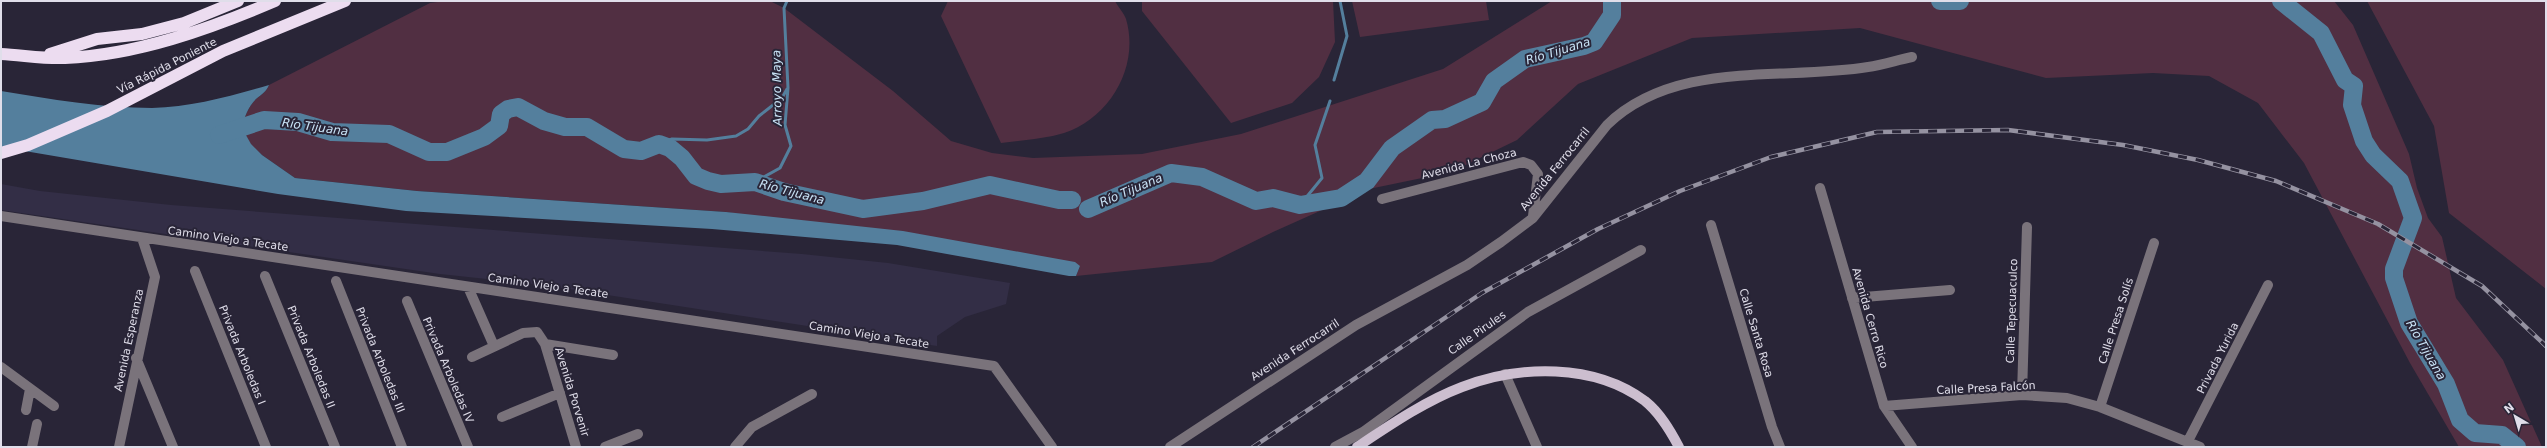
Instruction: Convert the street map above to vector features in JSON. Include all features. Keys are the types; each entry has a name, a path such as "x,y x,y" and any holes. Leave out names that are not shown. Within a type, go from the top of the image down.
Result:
{"highway":[{"path":"41,56 97,39 142,34 184,23 238,1"},
{"path":"1,54 65,58 146,46 237,18 275,1"},
{"name":"Vía Rápida Poniente","path":"1,153 28,145 107,112 223,51 345,1"}],"main road":[{"path":"1357,447 1365,436 1442,395 1478,381 1506,374 1530,372 1568,373 1603,380 1618,386 1646,402 1665,423 1679,447"}],"street":[{"name":"Avenida Ferrocarril","path":"1170,447 1356,325 1467,266 1533,218 1607,125 1629,107 1659,92 1725,76 1867,68 1912,57"},
{"name":"Avenida La Choza","path":"1382,199 1523,162 1531,165 1538,174 1533,218"},
{"name":"Avenida Cerro Rico","path":"1820,188 1884,406 1912,447"},
{"name":"Camino Viejo a Tecate","path":"1,216 468,287 542,296 994,366 1052,447"},
{"name":"Calle Santa Rosa","path":"1711,225 1772,427 1780,447"},
{"name":"Calle Tepecuaculco","path":"2022,395 2027,227"},
{"name":"Avenida Esperanza","path":"119,447 136,358 155,277 142,238"},
{"name":"Calle Presa Solís","path":"2100,407 2154,243"},
{"name":"Calle Pirules","path":"1335,447 1365,436 1528,312 1641,250"},
{"name":"Privada Arboledas I","path":"195,271 266,447"},
{"name":"Privada Arboledas II","path":"265,276 335,447"},
{"name":"Privada Arboledas III","path":"336,281 402,447"},
{"name":"Privada Yurida","path":"2188,441 2268,285"},
{"path":"468,287 494,346"},
{"path":"1852,298 1950,290"},
{"name":"Privada Arboledas IV","path":"407,301 468,447"},
{"path":"472,357 523,333 537,332 544,344 613,355"},
{"name":"Avenida Porvenir","path":"544,344 576,447"},
{"path":"136,358 173,447"},
{"path":"1,367 54,406"},
{"path":"1506,374 1537,447"},
{"path":"26,410 30,389"},
{"path":"502,417 560,393"},
{"path":"735,447 752,427 812,394"},
{"name":"Calle Presa Falcón","path":"1884,406 2022,395 2067,398 2100,407 2200,447"},
{"path":"32,447 37,424"},
{"path":"605,447 638,434"}],"shaded area":[{"path":"445,1 772,2 784,8 893,91 951,141 992,153 1033,158 1142,154 1241,134 1443,69 1552,1 2334,1 2353,25 2409,154 2417,188 2428,218 2442,237 2456,298 2503,360 2542,447 2459,447 2410,363 2304,163 2258,103 2209,76 2153,73 2046,78 1860,28 1692,38 1578,84 1517,140 1451,172 1369,189 1273,232 1212,262 1076,276 1080,266 726,212 417,191 295,178 262,155 251,145 242,128 244,120 256,99 269,85 430,3"},
{"path":"948,1 1115,1 1126,19 1129,37 1129,55 1125,72 1118,88 1108,103 1080,126 1057,135 1001,143 941,16"},
{"path":"1142,1 1333,1 1335,42 1319,77 1292,103 1231,123 1142,11"},
{"path":"1352,1 1486,1 1489,20 1360,37"},
{"path":"2367,1 2546,1 2546,289 2449,213 2434,126"},
{"path":"1,184 40,191 171,205 802,254 888,263 1010,283 1006,304 965,317 937,336 937,346 543,285 440,274 1,210"}],"water":[{"path":"269,85 249,109 242,128 251,144 262,155 295,178 417,191 726,212 903,231 1075,262 1080,266 1076,276 1069,276 897,245 712,229 406,211 278,194 1,147 1,91 95,105 152,108 182,106 226,97"}],"waterway":[{"name":"Arroyo Maya","path":"755,182 780,168 791,146 785,125 788,88 784,8 787,1"},
{"path":"1334,80 1347,36 1340,1"},
{"name":"Río Tijuana","path":"1088,209 1171,173 1202,177 1256,201 1273,198 1300,205 1341,198 1367,181 1392,148 1432,120 1445,119 1482,102 1494,81 1525,59 1584,46 1594,42 1612,15 1612,1"},
{"name":"Río Tijuana","path":"1940,1 1960,1"},
{"name":"Río Tijuana","path":"2281,1 2321,33 2345,80 2354,86 2352,105 2364,141 2373,155 2400,181 2413,218 2394,269 2394,278 2409,323 2446,384 2460,420 2475,433 2502,435 2517,447"},
{"path":"659,144 672,139 707,140 736,136 748,129 759,116 782,98 787,89"},
{"path":"1300,205 1322,178 1315,145 1330,101"},
{"name":"Río Tijuana","path":"219,135 264,120 298,122 332,132 389,134 429,152 447,152 484,137 499,126 501,114 508,109 518,107 544,121 565,127 587,127 624,149 641,151 659,144 670,148 682,158 696,176 708,181 721,184 755,182 784,192 863,209 923,201 990,185 1059,200 1072,200"}],"railway":[{"path":"1253,447 1482,293 1598,229 1680,191 1771,157 1877,132 2008,130 2123,145 2198,160 2276,181 2378,224 2482,286 2546,346"}]}
